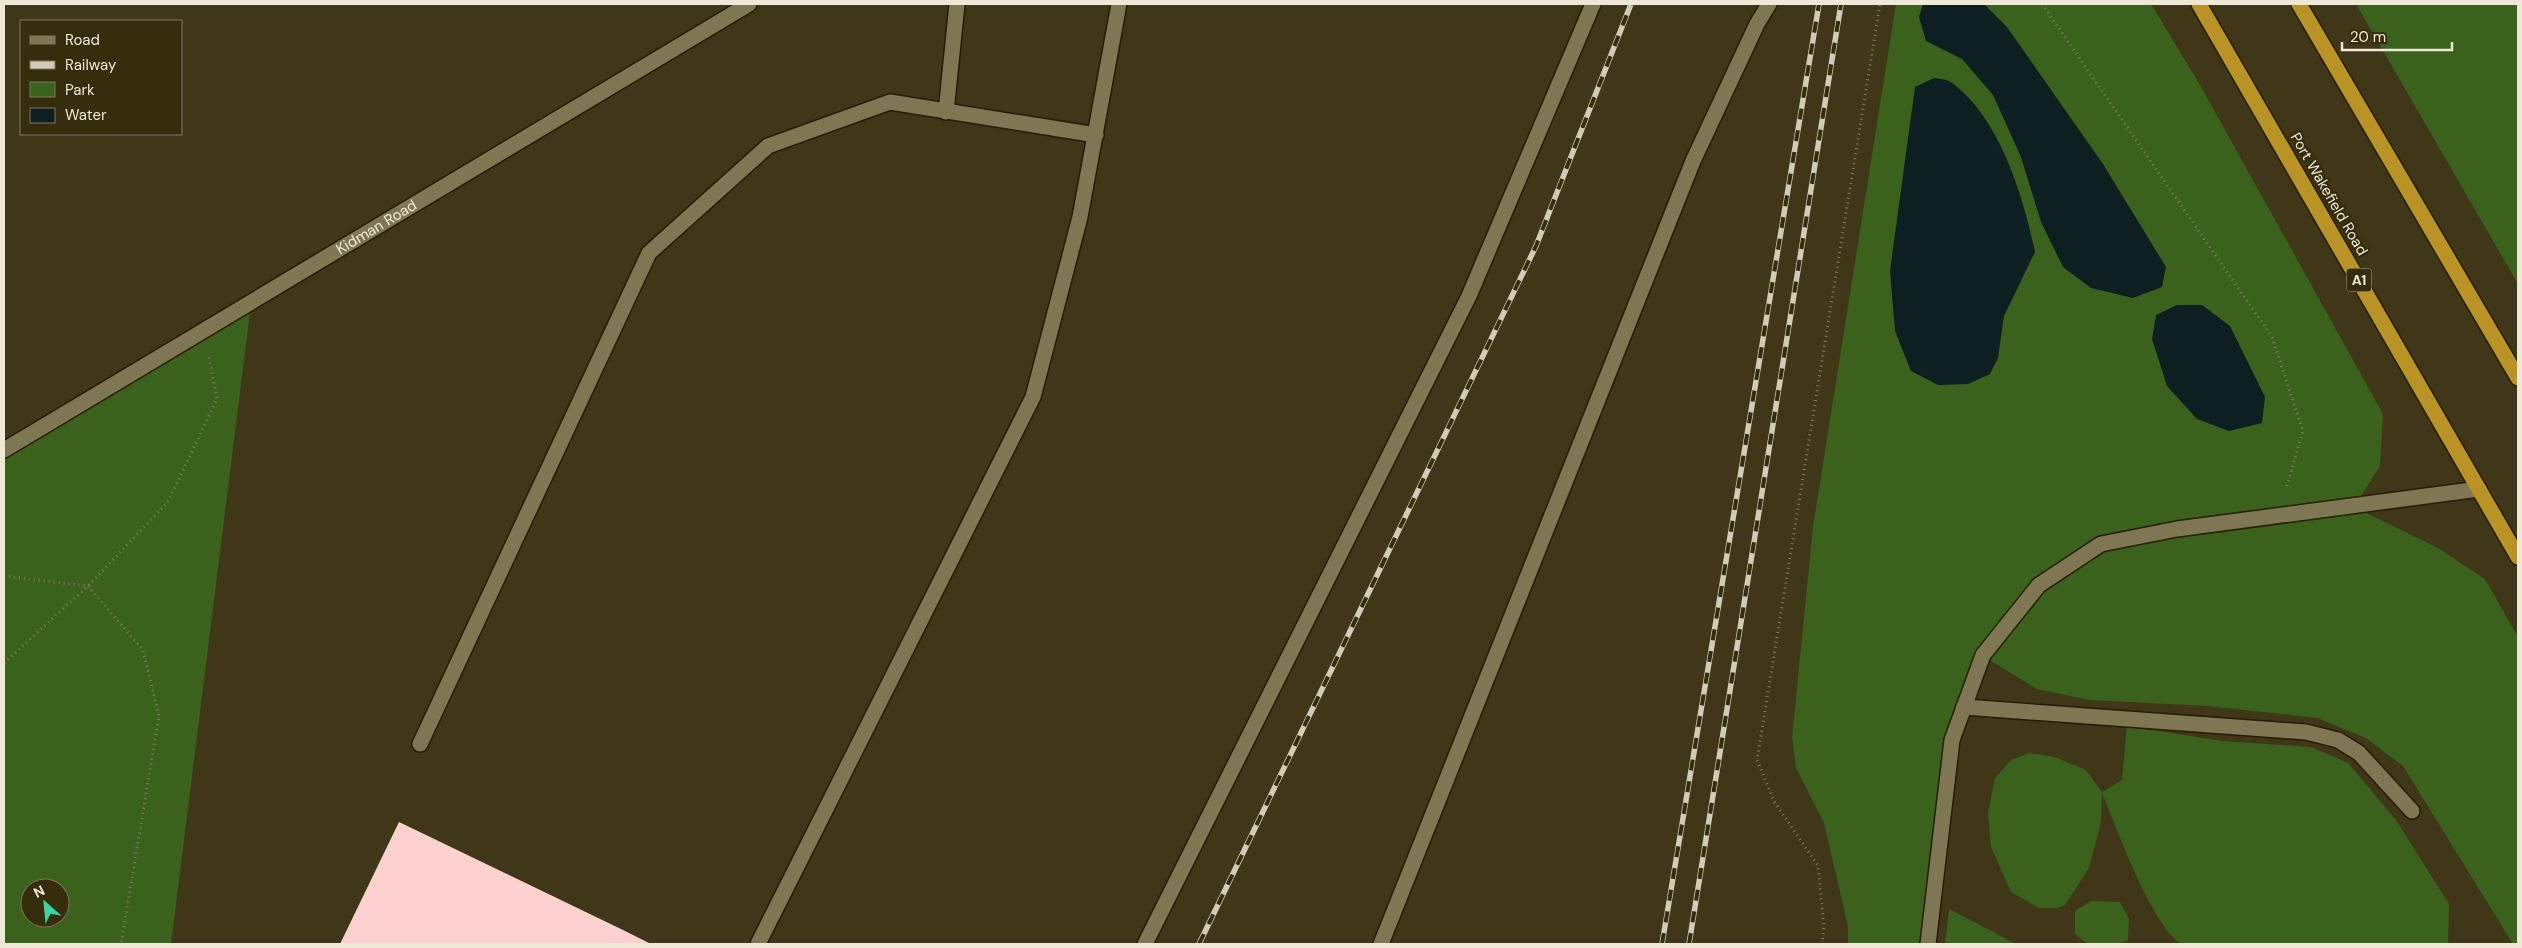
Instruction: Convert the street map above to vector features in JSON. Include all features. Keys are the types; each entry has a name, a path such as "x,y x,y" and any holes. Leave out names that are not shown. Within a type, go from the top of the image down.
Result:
{"highway":[{"name":"Port Wakefield Road","path":"2199,4 2518,557"},
{"path":"2299,4 2518,378"}],"street":[{"name":"Kidman Road","path":"4,450 205,332 749,4"},
{"path":"946,112 957,4"},
{"path":"758,944 1033,397 1080,217 1119,4"},
{"path":"1145,944 1469,296 1593,4"},
{"path":"1381,944 1693,161 1757,24 1769,4"},
{"path":"420,744 649,253 768,146 890,102 1096,135"},
{"path":"1928,944 1952,740 1983,655 2039,585 2101,544 2177,529 2479,489"},
{"path":"1964,707 2306,732 2338,740 2360,753 2412,811"}],"path":[{"path":"1822,944 1824,927 1818,866 1774,801 1757,760 1880,4"},
{"path":"2042,4 2272,337 2303,431 2292,464 2280,516"},
{"path":"4,663 88,586 168,502 217,399 205,332"},
{"path":"4,576 88,586 143,650 158,716 121,944"}],"green space":[{"path":"1896,4 2151,4 2200,85 2383,414 2380,466 2354,507 2438,548 2485,579 2518,637 2518,944 2513,944 2403,766 2366,738 2317,718 2208,706 2089,700 2037,689 1983,656 1952,740 1928,944 1848,944 1848,926 1824,823 1796,768 1792,738 1813,527"},
{"path":"2356,4 2518,4 2518,284"},
{"path":"251,304 171,944 4,944 4,450"},
{"path":"2127,726 2222,741 2311,747 2348,763 2396,820 2449,904 2448,944 2181,944 2158,917 2147,897 2102,793 2101,822 2089,868 2065,905 2057,908 2039,908 2011,892 1991,847 1988,813 1995,778 2011,760 2029,753 2055,757 2086,770 2102,792 2122,780"},
{"path":"2091,901 2120,902 2129,919 2128,940 2118,944 2088,944 2075,934 2075,911"},
{"path":"1949,909 2016,944 1945,944"}],"water":[{"path":"1923,4 1984,4 2007,27 2103,164 2166,267 2162,287 2133,298 2091,288 2063,267 2041,222 2021,157 1993,95 1962,59 1926,41 1919,17"},
{"path":"1934,78 1950,82 1969,98 1984,116 2007,160 2016,183 2035,252 2004,316 1998,358 1990,374 1968,384 1938,385 1911,371 1895,331 1890,271 1915,87"},
{"path":"2177,305 2202,305 2230,326 2265,397 2262,423 2229,431 2197,419 2167,386 2152,339 2156,315"}],"building":[{"path":"399,822 623,930 651,944 340,944"}],"railway":[{"path":"1199,944 1536,246 1631,4"},
{"path":"1662,944 1819,4"},
{"path":"1689,944 1841,4"}]}
